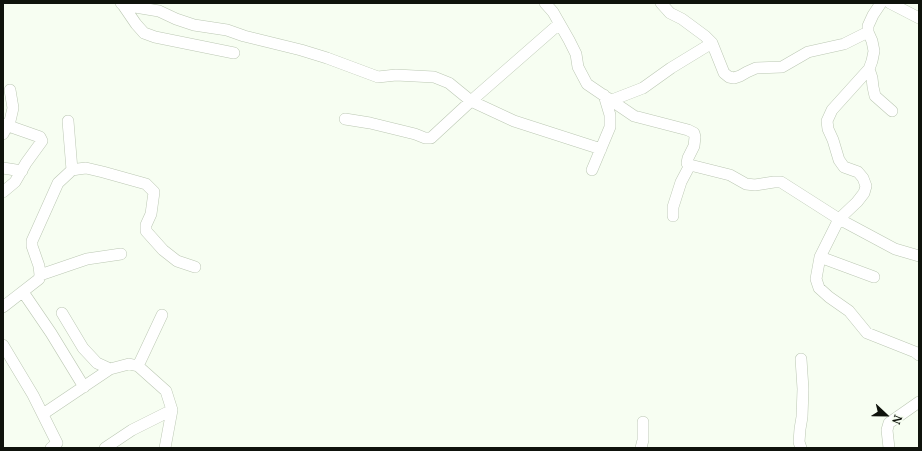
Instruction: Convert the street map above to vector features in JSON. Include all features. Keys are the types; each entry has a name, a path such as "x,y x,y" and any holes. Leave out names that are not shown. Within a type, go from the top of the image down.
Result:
{"street":[{"path":"545,3 553,12 576,54 578,68 587,84 634,116 688,130 694,133 694,146 687,163 690,166 730,176 746,184 755,185 781,182 839,219 895,249 919,256"},
{"path":"661,3 670,13 682,19 712,43 724,74 729,78 734,78 756,68 782,67 808,52 844,44 868,32"},
{"path":"881,3 868,26 868,32 872,41 874,52 869,69 832,110 828,121 828,130 833,140 839,160 844,167 858,172 864,178 866,186 864,193 857,202 839,219 820,257 816,279 819,288 849,311 867,333 915,352 919,356"},
{"path":"890,3 919,18"},
{"path":"122,4 158,7 176,19 194,25 227,30 244,36 274,42 327,58 378,77 396,75 434,77 449,83 471,101 514,121 601,149"},
{"path":"122,4 144,33 155,37 234,53"},
{"path":"345,119 370,123 415,134 425,138 431,138 559,24"},
{"path":"608,97 642,88 712,43"},
{"path":"869,69 875,96 892,111"},
{"path":"3,192 15,182 42,141 40,137 4,128 13,108 10,90"},
{"path":"592,170 610,127 608,97"},
{"path":"68,121 72,170"},
{"path":"673,216 673,207 681,182 690,166"},
{"path":"3,168 22,171"},
{"path":"40,275 32,241 58,183 72,170 86,168 146,184 154,192 151,214 146,225 146,231 163,250 177,261 195,267"},
{"path":"3,307 23,292 39,278 40,275 88,259 121,254"},
{"path":"820,257 874,277"},
{"path":"23,292 51,333 84,387"},
{"path":"62,313 84,348 97,363 110,369"},
{"path":"138,366 162,316"},
{"path":"3,344 34,395 57,446"},
{"path":"801,359 803,389 799,442 801,448"},
{"path":"43,414 110,369 129,364 138,366 166,391 172,410 165,448"},
{"path":"889,448 887,430 889,422 919,402"},
{"path":"104,448 132,430 172,410"},
{"path":"641,448 643,440 643,422"}]}
